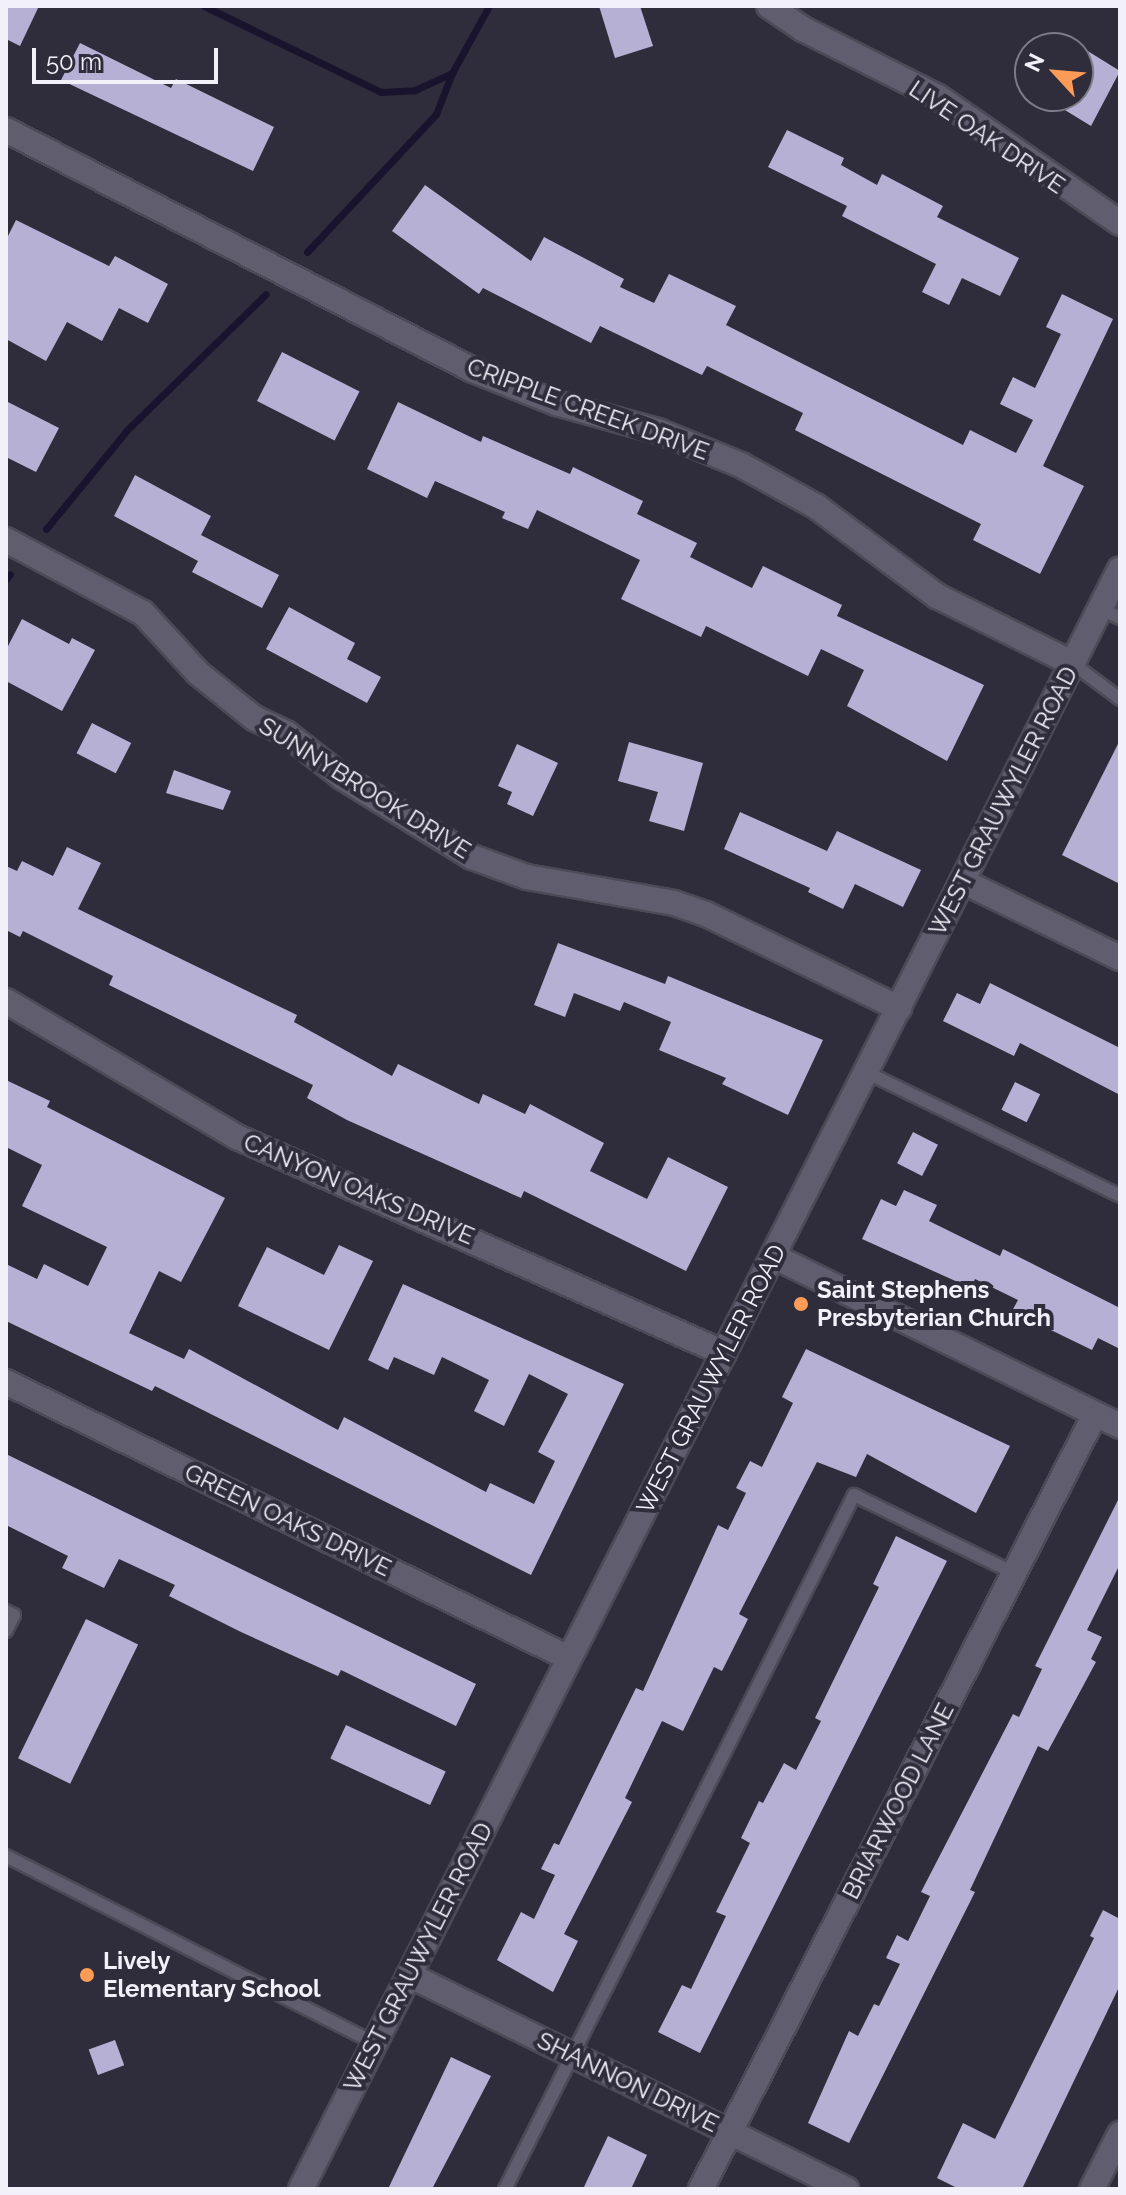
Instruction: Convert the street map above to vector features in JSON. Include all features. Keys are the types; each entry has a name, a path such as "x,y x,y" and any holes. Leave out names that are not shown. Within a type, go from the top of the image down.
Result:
{"street":[{"name":"LIVE OAK DRIVE","path":"769,6 803,29 938,97 1120,223"},
{"name":"CRIPPLE CREEK DRIVE","path":"6,130 471,369 556,403 658,431 741,465 817,507 937,596 1072,663"},
{"name":"SUNNYBROOK DRIVE","path":"6,540 143,613 198,673 254,718 286,733 342,777 472,857 527,877 674,903 706,914 899,1008"},
{"name":"WEST GRAUWYLER ROAD","path":"301,2189 1072,663 1110,613 1120,569"},
{"path":"962,881 1120,958"},
{"name":"CANYON OAKS DRIVE","path":"6,1001 237,1137 724,1353"},
{"path":"773,1256 1120,1426"},
{"name":"GREEN OAKS DRIVE","path":"6,1382 569,1658"},
{"name":"BRIARWOOD LANE","path":"701,2189 1095,1414"},
{"name":"SHANNON DRIVE","path":"409,1975 846,2189"},
{"path":"1092,2189 1120,2134"}],"lane":[{"path":"1072,663 1120,699"},
{"path":"866,1072 1120,1196"},
{"path":"505,2189 854,1495 1014,1573"},
{"path":"6,1611 14,1615 6,1631"},
{"path":"6,1856 375,2043"}],"building":[{"path":"6,6 39,6 20,46 6,39"},
{"path":"599,6 640,6 653,46 615,58"},
{"path":"80,43 171,88 176,79 274,127 253,171 61,80"},
{"path":"1094,55 1120,71 1091,126 1068,112 1094,112"},
{"path":"787,130 844,158 841,165 877,185 882,174 943,206 937,217 1019,258 1000,296 962,278 949,305 922,292 936,264 842,216 847,206 768,167"},
{"path":"425,185 531,261 544,237 624,279 620,287 654,303 669,274 736,306 726,325 963,445 970,430 1016,453 1033,420 1000,404 1013,377 1035,388 1061,334 1046,327 1062,294 1113,319 1043,466 1084,486 1040,574 973,540 981,524 795,430 803,413 707,366 702,375 600,326 591,343 483,288 479,294 392,231"},
{"path":"16,220 109,266 115,256 168,284 148,323 119,308 102,341 67,322 46,361 6,339 6,240"},
{"path":"282,352 360,391 335,441 257,401"},
{"path":"6,401 59,428 36,472 6,457"},
{"path":"398,402 481,442 483,436 570,474 573,467 643,501 637,514 697,543 690,557 752,588 763,566 842,605 837,616 984,685 947,761 847,706 864,670 821,649 808,676 706,626 701,637 621,599 640,560 537,510 528,529 502,518 505,512 435,481 427,498 367,469"},
{"path":"135,475 211,516 201,535 279,575 262,608 192,572 198,561 114,516"},
{"path":"289,607 355,643 347,659 381,677 367,703 266,649"},
{"path":"22,619 69,644 72,638 95,650 62,711 6,681 6,650"},
{"path":"92,723 131,743 116,773 77,753"},
{"path":"1120,740 1120,884 1062,855"},
{"path":"629,742 703,763 684,831 649,821 658,792 618,781"},
{"path":"517,744 558,763 533,816 507,804 512,792 498,786"},
{"path":"174,770 231,791 223,810 166,793"},
{"path":"740,812 827,851 837,831 921,870 903,907 855,884 843,909 808,892 810,888 724,849"},
{"path":"67,847 101,863 78,909 297,1015 294,1022 392,1076 398,1064 479,1104 483,1094 525,1114 530,1104 604,1143 590,1171 647,1199 668,1157 728,1187 686,1271 524,1191 521,1198 347,1120 307,1098 313,1085 109,985 113,976 23,931 20,937 6,930 6,866 17,871 22,861 53,876"},
{"path":"558,943 665,984 668,976 823,1040 788,1115 722,1084 726,1078 659,1050 671,1022 624,1002 620,1011 574,993 565,1017 534,1005"},
{"path":"990,983 1120,1048 1120,1095 1020,1043 1014,1056 943,1021 957,993 980,1004"},
{"path":"6,1080 50,1101 47,1107 225,1198 181,1282 159,1271 129,1333 184,1359 189,1349 338,1430 344,1417 486,1492 490,1483 534,1504 555,1461 538,1452 568,1394 529,1374 504,1426 474,1411 489,1380 442,1357 434,1375 394,1357 388,1370 368,1360 403,1284 624,1384 531,1575 155,1386 152,1391 6,1321 6,1264 37,1279 44,1264 88,1286 107,1247 22,1206 42,1165 6,1147"},
{"path":"1015,1082 1040,1094 1027,1122 1001,1110"},
{"path":"913,1132 938,1145 922,1176 897,1163"},
{"path":"904,1190 937,1205 929,1221 1000,1256 1003,1249 1120,1308 1120,1349 1098,1338 1092,1350 1012,1311 1018,1300 975,1279 971,1288 862,1239 881,1199 896,1206"},
{"path":"339,1245 373,1261 329,1350 238,1306 267,1247 324,1275"},
{"path":"806,1349 1010,1446 976,1513 867,1454 856,1477 817,1462 739,1614 748,1619 722,1671 714,1667 683,1731 662,1721 625,1798 632,1802 564,1934 578,1941 553,1992 497,1960 521,1912 534,1919 555,1875 541,1869 554,1843 559,1845 636,1688 643,1691 718,1525 728,1530 746,1493 736,1488 750,1461 762,1467 793,1403 782,1397"},
{"path":"6,1454 476,1684 456,1726 341,1670 338,1676 241,1632 169,1596 175,1585 119,1559 104,1588 62,1568 68,1556 6,1525"},
{"path":"1120,1496 1120,1564 1087,1630 1102,1637 1091,1659 1096,1662 1048,1751 1038,1746 970,1890 975,1892 849,2143 808,2123 849,2031 858,2036 874,2004 879,2006 900,1964 886,1958 897,1935 908,1941 930,1896 921,1892 1013,1714 1019,1717 1042,1669 1035,1666"},
{"path":"896,1536 947,1561 700,2053 658,2032 682,1985 691,1989 726,1916 716,1912 750,1843 741,1838 759,1801 763,1803 784,1763 796,1770 821,1721 815,1718 879,1587 873,1584"},
{"path":"86,1619 138,1644 70,1784 18,1758"},
{"path":"346,1725 446,1771 430,1805 330,1759"},
{"path":"1103,1910 1120,1919 1120,1985 1022,2189 959,2189 937,2178 963,2123 995,2139 1094,1938 1090,1936"},
{"path":"115,2040 124,2065 98,2075 89,2050"},
{"path":"451,2057 491,2076 432,2189 388,2189"},
{"path":"608,2136 647,2155 631,2189 583,2189"}],"waterway":[{"path":"204,6 381,92 415,90 452,73 489,6"},
{"path":"307,252 436,114 452,73"},
{"path":"46,529 127,430 266,294"},
{"path":"6,579 10,574"}],"place":[{"name":"Saint Stephens Presbyterian Church","path":"801,1304"},
{"name":"Lively Elementary School","path":"87,1975"}]}
